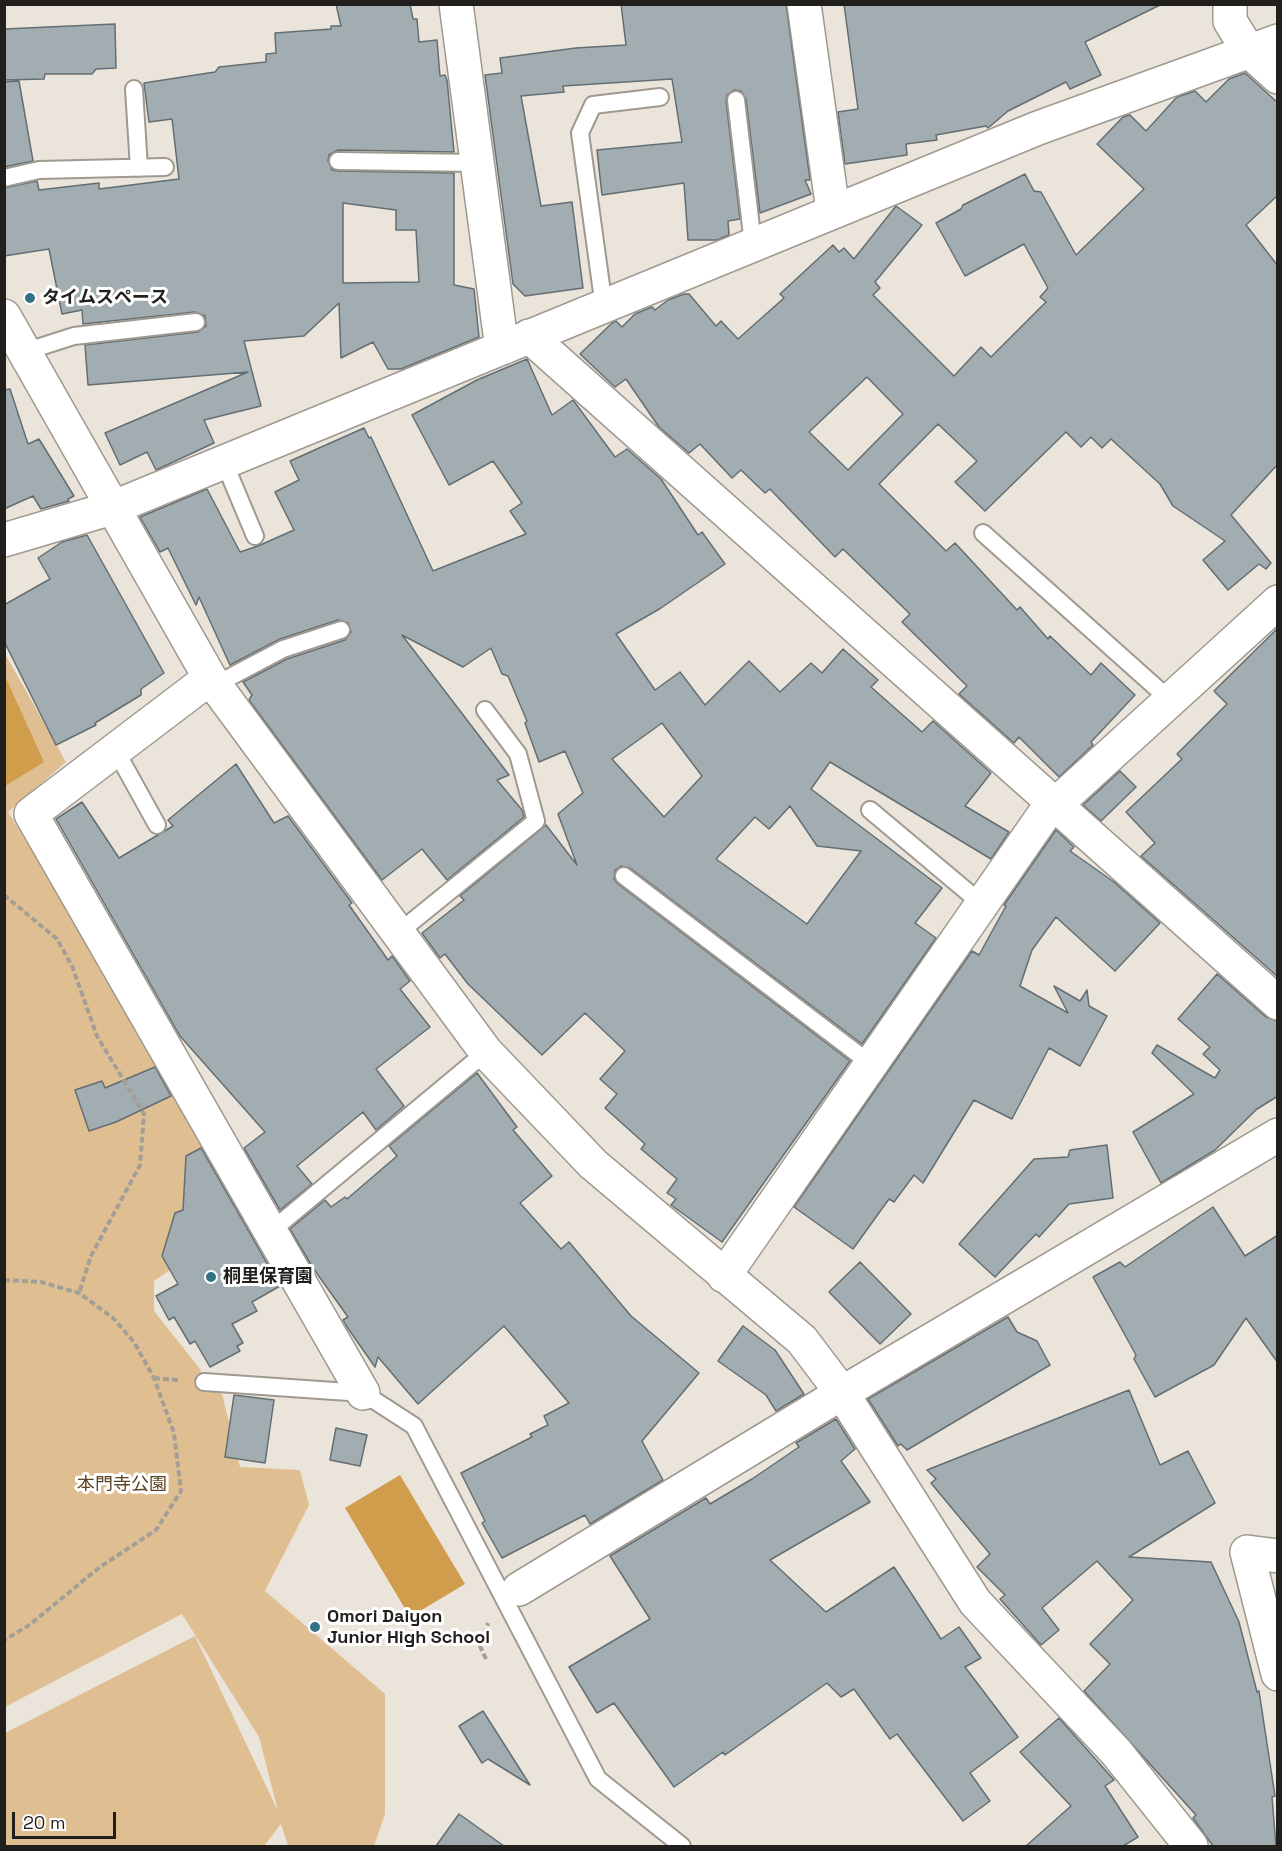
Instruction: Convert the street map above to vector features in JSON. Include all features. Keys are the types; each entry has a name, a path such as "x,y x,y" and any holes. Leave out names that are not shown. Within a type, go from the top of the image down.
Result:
{"street":[{"path":"456,4 500,334 517,342 1055,805 1278,1003"},
{"path":"804,4 833,211"},
{"path":"1230,4 1230,21 1263,46 1278,77"},
{"path":"4,540 112,508 1038,128 1263,46"},
{"path":"4,316 17,345 212,682 486,1052 593,1164 802,1340 842,1393 975,1602 1116,1752 1191,1846"},
{"path":"724,1276 1043,816 1278,602"},
{"path":"212,682 31,814 363,1393"},
{"path":"511,1593 842,1393 1278,1136"},
{"path":"1278,1556 1247,1552 1278,1674"}],"lane":[{"path":"134,89 139,168"},
{"path":"604,307 580,133 593,105 660,97"},
{"path":"736,100 753,244"},
{"path":"338,162 477,163"},
{"path":"4,178 39,170 165,167"},
{"path":"17,345 196,322"},
{"path":"224,462 255,536"},
{"path":"983,533 1170,700"},
{"path":"212,682 283,649 341,630"},
{"path":"398,933 536,821 518,754 485,711"},
{"path":"116,751 157,825"},
{"path":"870,810 982,904"},
{"path":"624,876 872,1064"},
{"path":"270,1232 486,1052"},
{"path":"204,1382 363,1393 414,1426 511,1593 598,1779 682,1846"}],"path":[{"path":"4,895 57,939 72,966 97,1036 144,1114 140,1165 92,1256 79,1293"},
{"path":"4,1280 40,1282 79,1293 113,1318 134,1342 154,1378 174,1433 181,1491 156,1530 100,1567 28,1626 4,1640"},
{"path":"486,1659 480,1646 490,1618"}],"green space":[{"name":"本門寺公園","path":"4,652 66,762 8,812 194,1115 248,1217 154,1281 154,1311 200,1369 204,1382 222,1394 240,1467 300,1470 309,1505 265,1591 385,1694 385,1814 374,1846 288,1846 281,1824 264,1846 5,1846 5,1733 195,1636 278,1811 259,1737 182,1614 5,1707"}],"shaded area":[{"path":"5,676 44,762 4,786"},
{"path":"400,1475 465,1584 410,1617 345,1508"}],"building":[{"path":"336,4 410,4 413,19 417,19 419,42 437,40 440,76 445,75 447,80 454,152 338,150 329,155 328,161 332,170 338,171 454,173 454,285 474,289 479,337 401,369 388,369 373,342 341,358 339,303 304,336 244,341 261,406 204,420 214,443 156,470 147,452 120,465 105,433 248,372 88,385 85,345 198,332 206,326 205,316 195,312 83,324 82,310 62,314 49,249 4,256 4,188 37,181 39,190 99,183 99,189 179,179 172,119 149,122 144,83 215,72 219,67 266,62 266,54 276,53 275,33 331,29 331,26 341,26","holes":["343,203 396,210 396,230 416,230 419,282 343,283"]},
{"path":"621,4 786,4 810,180 805,180 811,194 760,213 746,99 741,91 734,90 727,95 726,101 740,219 728,221 729,235 717,240 688,240 684,183 602,195 597,150 682,142 672,79 563,86 564,92 521,96 541,206 572,202 583,288 525,296 513,284 485,75 502,73 500,58 576,48 626,45"},
{"path":"844,4 1162,4 1085,42 1101,75 1070,89 1066,82 1008,111 988,128 986,126 936,135 937,140 906,144 907,155 845,164 838,112 858,109"},
{"path":"115,24 116,68 96,69 92,74 45,74 44,79 4,80 4,29"},
{"path":"1245,73 1278,103 1278,195 1246,225 1278,266 1278,464 1231,515 1271,563 1266,569 1259,564 1228,590 1203,560 1225,541 1173,506 1160,484 1111,439 1102,448 1091,437 1081,447 1066,432 985,511 955,482 977,461 938,424 879,484 946,551 955,543 1017,610 1020,607 1048,639 1050,636 1091,675 1101,663 1135,695 1091,742 1093,745 1059,777 1019,737 1014,743 959,694 967,686 902,622 910,614 843,549 835,557 770,489 765,493 741,470 732,478 700,444 689,453 659,427 626,379 615,387 580,354 612,323 616,321 622,327 635,314 652,307 655,310 668,300 684,294 689,294 716,326 721,321 738,339 784,298 780,294 833,245 839,252 844,248 854,259 896,206 922,225 875,282 880,288 873,295 954,376 981,347 991,357 1046,302 1040,297 1048,288 1024,244 965,276 936,223 961,209 963,205 1025,174 1034,191 1041,192 1076,255 1144,189 1097,144 1123,117 1130,115 1146,131 1177,97 1195,91 1206,102 1229,79","holes":["867,377 903,414 848,470 809,432"]},
{"path":"19,81 33,161 4,167 4,82"},
{"path":"527,359 552,415 573,400 615,457 627,449 661,479 698,535 702,532 725,564 661,608 616,634 655,690 680,672 705,705 749,661 780,692 811,663 822,673 843,649 878,680 871,687 922,732 933,721 991,773 965,806 1009,832 991,859 830,762 811,789 942,888 915,923 936,938 862,1044 630,868 621,866 615,870 614,879 618,884 850,1061 722,1242 671,1205 676,1199 667,1193 677,1179 641,1149 645,1144 605,1108 617,1094 600,1079 625,1051 585,1013 542,1055 468,984 445,954 440,958 422,933 464,900 460,896 546,825 577,865 558,814 583,793 565,751 539,762 525,723 527,721 508,676 502,674 491,648 463,667 402,635 509,775 497,780 522,810 524,817 447,880 422,849 382,880 249,700 252,695 243,682 287,659 345,640 351,632 348,623 338,620 280,639 230,665 199,597 196,605 168,548 160,552 140,517 207,489 240,552 258,546 294,530 275,492 299,480 290,461 364,428 369,438 371,437 433,571 526,534 510,511 522,503 493,461 449,485 412,415 477,380","holes":["662,723 702,776 664,817 612,759","790,806 817,846 861,851 807,924 716,859 755,817 769,829"]},
{"path":"10,389 28,444 39,439 74,496 68,499 69,501 41,509 33,496 4,509 4,390"},
{"path":"87,535 164,673 141,689 141,695 95,723 96,725 56,745 4,641 4,605 50,579 38,558 62,542"},
{"path":"1278,628 1278,977 1141,856 1155,843 1126,812 1182,759 1177,754 1227,704 1214,691"},
{"path":"236,764 274,823 288,816 352,903 349,905 388,960 392,956 410,981 400,989 430,1027 376,1069 404,1106 376,1130 363,1112 297,1166 312,1184 280,1210 244,1148 265,1132 180,1036 56,819 82,802 119,858 173,826 168,820"},
{"path":"1120,771 1136,787 1101,821 1083,805"},
{"path":"1056,830 1074,847 1070,851 1114,882 1160,923 1115,971 1056,917 1032,950 1020,986 1068,1013 1054,986 1080,1001 1087,990 1089,1006 1107,1016 1080,1066 1049,1048 1012,1119 974,1100 923,1183 914,1175 894,1202 889,1199 853,1249 794,1207 972,951 979,955 1006,906 1004,905"},
{"path":"1217,974 1266,1017 1278,1021 1278,1096 1257,1109 1215,1150 1161,1183 1133,1132 1194,1094 1152,1053 1157,1045 1215,1078 1220,1070 1203,1054 1210,1047 1178,1019"},
{"path":"155,1067 171,1096 116,1122 89,1131 75,1090 102,1081 105,1088"},
{"path":"477,1073 517,1127 513,1130 552,1176 520,1203 561,1249 569,1242 631,1316 699,1373 642,1441 663,1480 590,1524 585,1515 502,1558 482,1523 485,1521 461,1473 532,1437 530,1434 548,1425 544,1416 569,1403 504,1326 418,1404 378,1357 375,1367 343,1320 348,1317 313,1268 290,1229 325,1200 331,1207 345,1197 347,1199 397,1156 389,1146"},
{"path":"1107,1145 1113,1198 1069,1204 1039,1237 1036,1234 995,1277 959,1244 1034,1159 1068,1157 1070,1150"},
{"path":"201,1148 280,1286 252,1302 257,1311 232,1324 243,1343 237,1346 240,1351 210,1367 195,1341 190,1344 174,1317 169,1320 156,1296 178,1284 162,1256 175,1213 183,1210 186,1156"},
{"path":"1213,1207 1245,1256 1278,1235 1278,1363 1246,1318 1214,1365 1155,1397 1134,1359 1136,1355 1093,1277 1120,1262 1125,1267"},
{"path":"860,1262 911,1314 880,1344 829,1292"},
{"path":"1008,1317 1017,1332 1037,1341 1050,1365 907,1450 901,1444 898,1446 868,1399"},
{"path":"743,1326 775,1350 804,1394 776,1411 766,1395 718,1361"},
{"path":"1129,1390 1160,1465 1188,1451 1215,1503 1129,1557 1211,1562 1239,1622 1257,1692 1259,1691 1275,1796 1272,1797 1276,1846 1213,1846 1193,1818 1196,1815 1084,1691 1110,1664 1090,1644 1133,1600 1097,1561 1042,1608 1059,1630 1041,1645 1000,1599 1005,1595 977,1567 990,1554 931,1483 936,1479 927,1470"},
{"path":"234,1395 274,1400 265,1463 225,1457"},
{"path":"836,1419 855,1449 841,1461 870,1502 770,1560 826,1612 894,1567 941,1639 959,1627 981,1658 965,1667 1018,1737 970,1773 990,1801 963,1821 897,1734 890,1739 854,1689 841,1697 827,1683 725,1755 723,1752 674,1787 614,1703 597,1713 569,1667 650,1619 610,1556 706,1498 710,1504 752,1479 799,1447 796,1443"},
{"path":"336,1428 367,1435 360,1466 330,1460"},
{"path":"483,1711 530,1785 488,1759 482,1763 459,1726"},
{"path":"1059,1718 1114,1780 1105,1786 1138,1837 1123,1846 1026,1846 1071,1806 1020,1752"},
{"path":"459,1814 504,1846 436,1846"}],"place":[{"name":"タイムスペース","path":"30,298"},
{"name":"桐里保育園","path":"211,1277"},
{"name":"Omori Daiyon Junior High School","path":"315,1627"}]}
